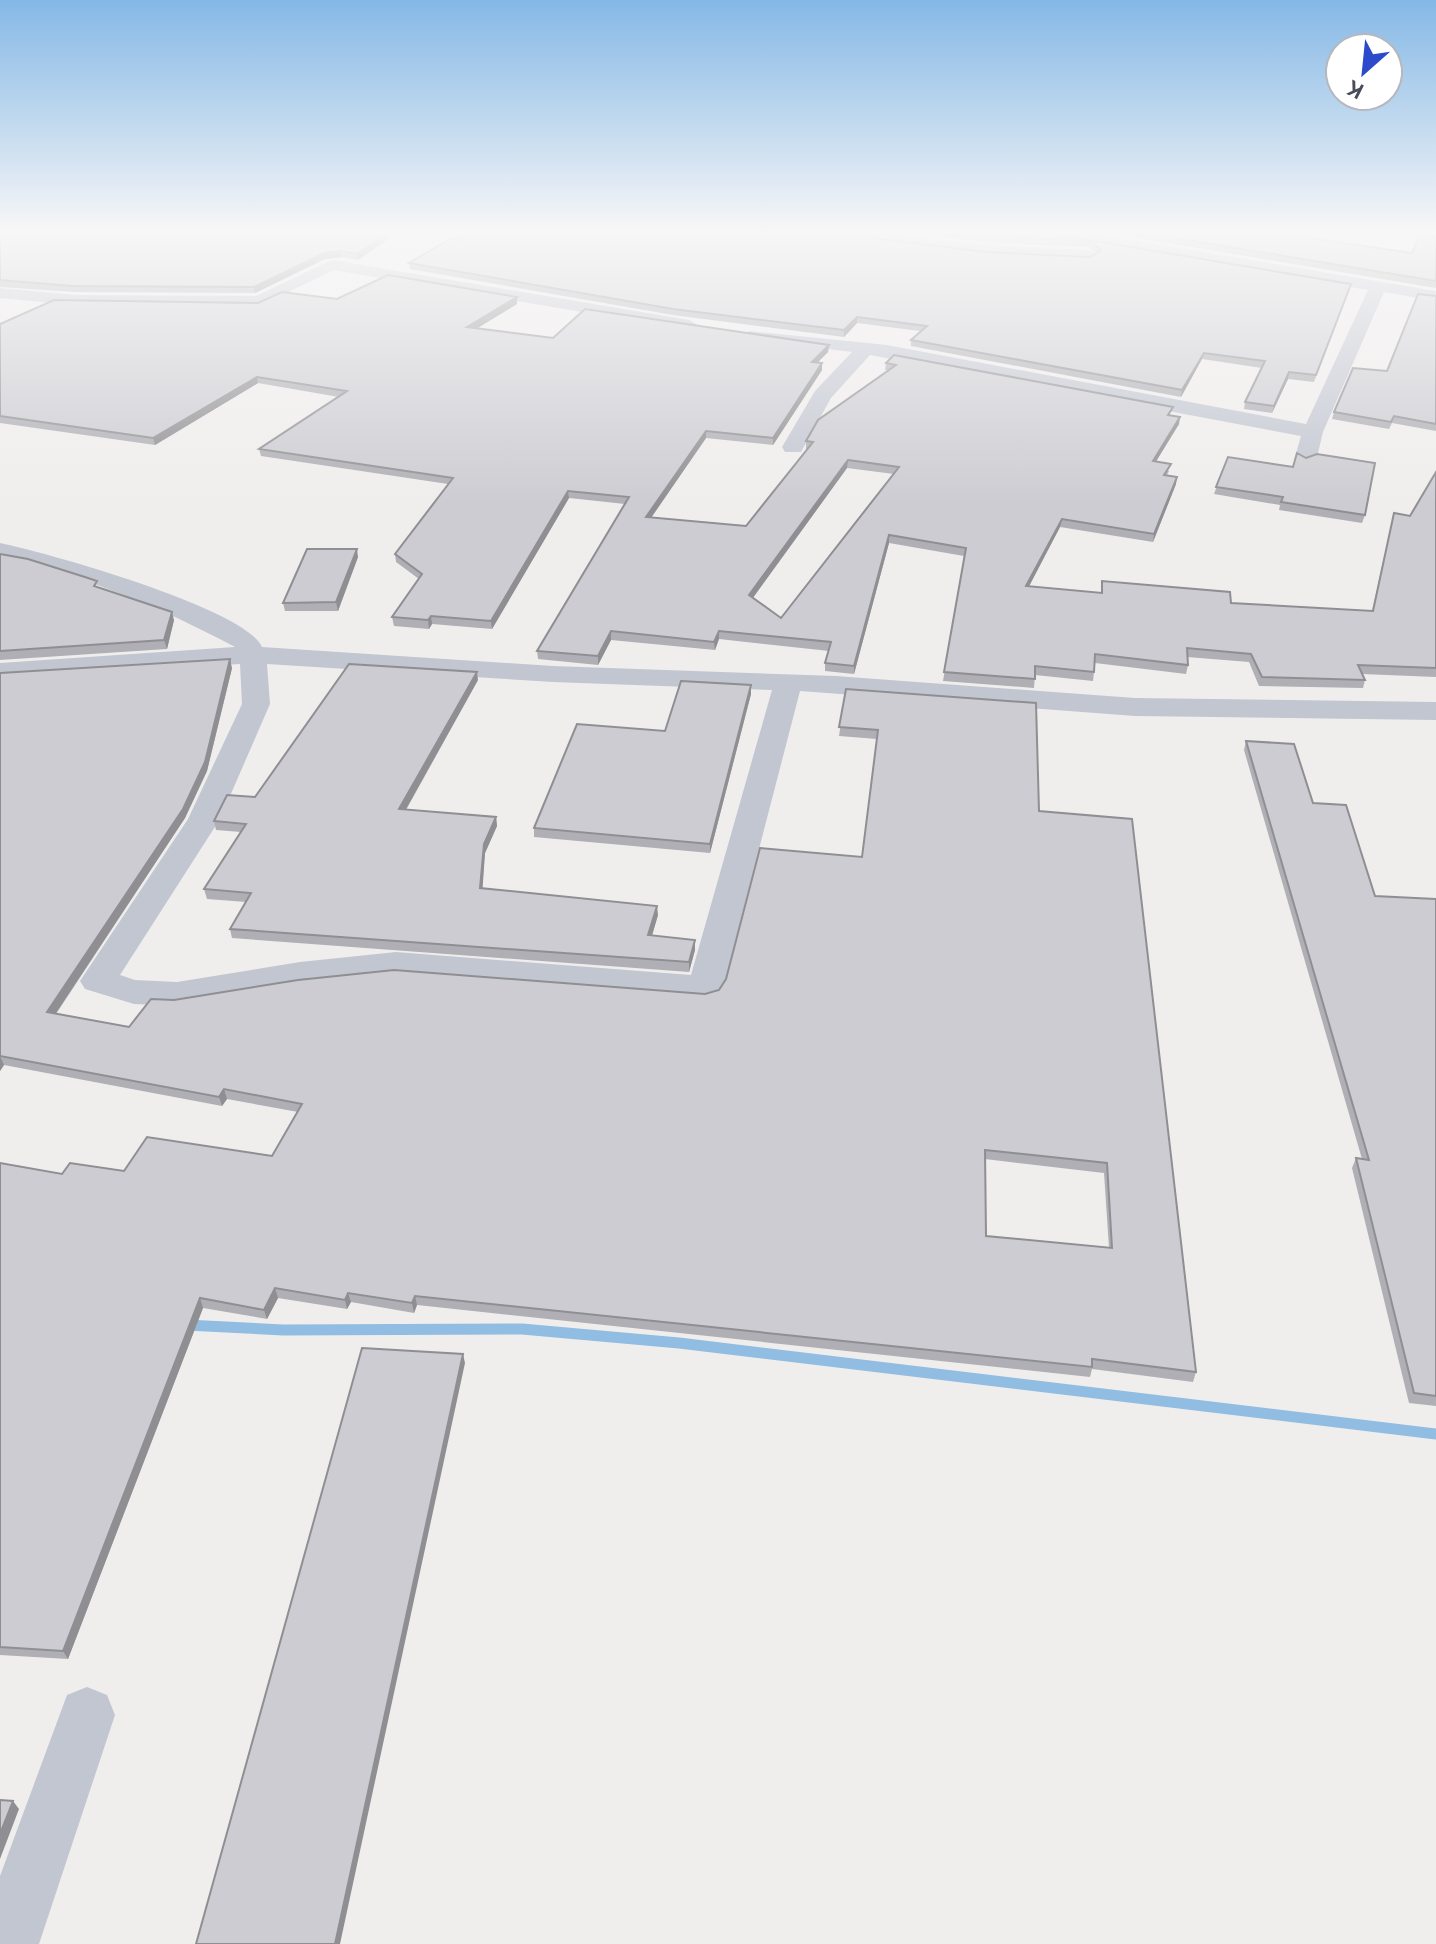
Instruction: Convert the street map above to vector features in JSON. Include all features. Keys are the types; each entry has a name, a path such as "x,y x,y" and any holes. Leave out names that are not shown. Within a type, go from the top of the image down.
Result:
{"street":[{"path":"684,324 703,327"},
{"path":"1306,457 1313,432 1361,324"},
{"path":"732,331 865,349 1313,432"},
{"path":"793,447 822,395 865,349"},
{"path":"0,550 120,585 202,618 247,643 252,655 256,673 256,704 204,819 98,981 134,992 177,994 300,974 396,964 705,988 788,682"},
{"path":"0,671 252,655 553,674 788,682 1135,707 1436,711"},
{"path":"7,1944 87,1715"}],"building":[{"path":"0,324 472,324 467,327 553,338 569,324 685,324 829,345 812,362 822,363 773,438 706,431 646,517 746,526 813,442 806,441 818,420 896,365 886,363 894,355 1173,407 1168,415 1180,417 1153,461 1171,464 1164,475 1177,477 1154,534 1062,519 1026,586 1102,593 1102,581 1230,592 1231,603 1373,611 1394,513 1410,516 1436,472 1436,668 1358,665 1365,680 1262,677 1251,654 1187,648 1188,665 1095,654 1094,672 1035,666 1035,679 944,672 966,548 889,535 854,666 825,663 831,642 719,631 714,642 611,631 598,656 537,651 629,497 568,491 491,621 431,616 428,620 392,617 422,574 395,554 453,478 259,449 347,391 257,377 153,438 0,416","holes":["848,460 899,467 781,618 749,595"]},
{"path":"793,324 850,324 844,330"},
{"path":"909,324 1336,324 1316,375 1289,372 1274,406 1245,402 1265,361 1204,353 1182,390 911,340 927,326"},
{"path":"1406,324 1436,324 1436,424 1394,416 1391,422 1334,412 1353,368 1387,371"},
{"path":"1297,453 1306,458 1317,454 1375,463 1365,515 1281,502 1283,497 1216,487 1228,457 1293,467"},
{"path":"307,549 357,549 336,602 283,603"},
{"path":"0,554 28,559 97,581 94,586 172,612 164,640 0,651"},
{"path":"230,659 205,762 183,809 47,1012 129,1027 151,999 174,1000 298,980 394,970 705,994 719,990 726,979 760,848 862,857 878,730 839,727 846,689 1036,703 1039,811 1132,819 1196,1372 1092,1359 1092,1367 415,1296 412,1303 348,1293 345,1300 275,1288 264,1310 200,1298 63,1651 0,1647 0,1163 62,1174 70,1163 124,1171 147,1137 272,1156 302,1104 224,1089 219,1097 0,1056 0,673","holes":["985,1150 1107,1163 1112,1248 986,1236"]},
{"path":"349,664 477,672 399,809 496,817 484,844 480,888 657,906 648,935 695,940 689,962 230,929 251,893 204,889 246,824 214,821 227,795 255,797"},
{"path":"681,681 751,685 710,844 534,828 577,724 665,731"},
{"path":"1246,741 1294,744 1313,803 1346,805 1375,896 1436,899 1436,1396 1414,1393 1356,1158 1369,1160"},
{"path":"362,1348 463,1354 335,1944 196,1944"},
{"path":"0,1800 13,1801 0,1834"}],"waterway":[{"path":"186,1325 283,1330 522,1329 679,1343 1436,1434"}]}
